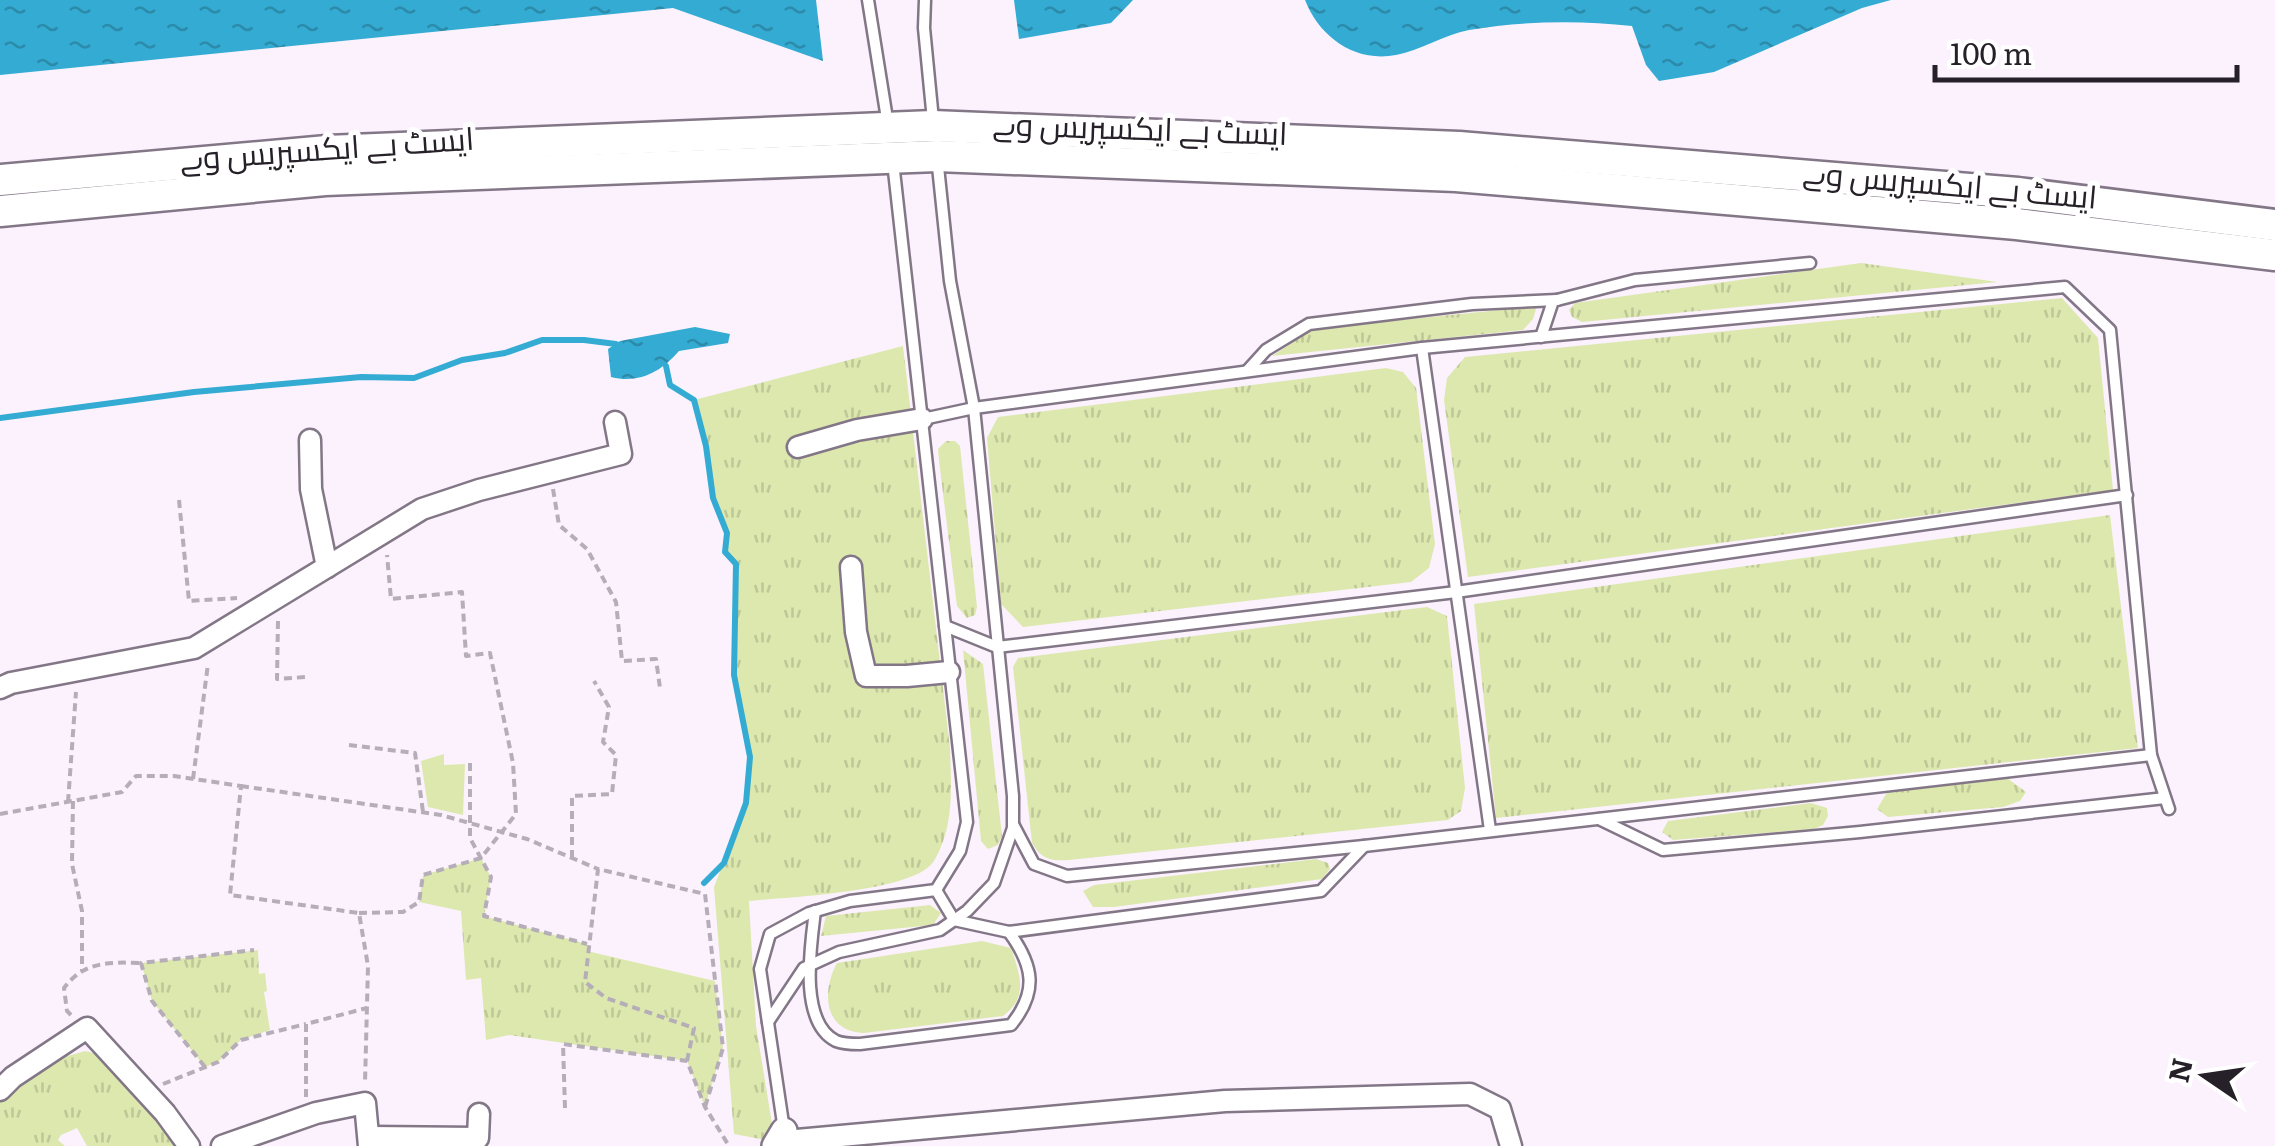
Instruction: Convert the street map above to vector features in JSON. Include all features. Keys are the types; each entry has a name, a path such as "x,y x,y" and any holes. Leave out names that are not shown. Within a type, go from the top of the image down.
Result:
{"main road":[{"name":"ایسٹ بے ایکسپریس وے","path":"935,141 1456,176 2017,224 2275,256"},
{"name":"ایسٹ بے ایکسپریس وے","path":"0,211 325,180 935,141 1459,147 2018,193 2275,225"},
{"name":"ایسٹ بے ایکسپریس وے","path":"0,180 326,150 890,143"}],"street":[{"path":"798,447 857,430 922,419"},
{"path":"0,688 11,682 194,648 422,509 479,490 621,454 614,422"},
{"path":"310,440 311,489 327,567"},
{"path":"851,567 856,632 866,676 949,672"},
{"path":"0,1090 13,1077 85,1030 145,1092 189,1146"},
{"path":"778,1140 1225,1102 1470,1094 1500,1109 1511,1146"},
{"path":"222,1146 306,1116 365,1102 369,1142 478,1138 479,1114"}],"lane":[{"path":"868,0 890,143 967,822 960,851 936,890"},
{"path":"768,1023 789,987 808,966 838,952 940,930 954,920 994,883 1013,825 974,408 950,281 924,28 925,0"},
{"path":"1247,372 1266,350 1309,324 1472,304 1557,300 1635,280 1810,263"},
{"path":"922,419 974,408 1422,348 2064,287 2110,330 2151,754 2167,804 1662,850 1598,819"},
{"path":"1540,337 1553,301 1557,300"},
{"path":"1422,348 1490,830"},
{"path":"944,626 998,647 1456,592 2128,495"},
{"path":"1013,825 1034,864 1067,876 1364,846 2151,754"},
{"path":"936,890 954,920 1010,932 1321,890 1364,846"},
{"path":"778,1140 760,969 770,934 815,912 850,902 936,890"},
{"path":"815,912 808,966 811,996 827,1034 839,1042 860,1044 1011,1025 1024,1010 1031,985 1025,954 1010,932"}],"path":[{"path":"551,472 559,525 586,549 616,602 622,661 656,659 660,688"},
{"path":"179,500 188,600 278,597 277,679 306,677"},
{"path":"240,786 230,895 358,913 403,912 419,902 423,874 481,858 516,814 513,763 490,653 466,656 462,592 391,599 384,532"},
{"path":"193,778 208,664 202,643"},
{"path":"78,670 70,802 72,864 82,911 82,970"},
{"path":"572,858 572,796 612,794 616,755 603,742 609,707 594,681"},
{"path":"349,745 414,753 423,812"},
{"path":"470,764 470,838 490,877 484,916 587,944"},
{"path":"0,814 122,792 136,776 193,778 469,822 598,869 704,894 723,1048 705,1107"},
{"path":"598,869 585,982 606,998 694,1028 687,1061 705,1107 729,1146"},
{"path":"358,913 368,966 365,1102"},
{"path":"85,1030 67,1010 64,988 82,970 106,962 142,963 254,950"},
{"path":"142,963 152,1001 205,1067"},
{"path":"145,1092 218,1062 241,1040 367,1008"},
{"path":"306,1024 306,1116"},
{"path":"564,1108 564,1044 687,1061"}],"green space":[{"path":"1861,263 1998,282 1582,322 1572,317 1569,310 1575,303"},
{"path":"2062,298 2098,338 2113,490 1468,577 1444,400 1447,378 1465,357"},
{"path":"1537,306 1533,319 1523,330 1272,356 1313,329"},
{"path":"903,346 950,748 949,820 934,861 903,880 849,891 749,901 756,1026 775,1142 734,1134 714,887 746,803 750,757 734,675 736,565 725,552 727,533 713,498 706,446 694,400"},
{"path":"1386,368 1403,372 1416,388 1435,544 1429,568 1411,582 1023,627 1001,604 987,438 998,417"},
{"path":"946,441 955,441 960,446 977,607 975,615 967,618 957,606 939,461 938,449"},
{"path":"2110,515 2138,748 1496,818 1474,604"},
{"path":"1427,607 1447,616 1465,788 1461,811 1448,820 1069,860 1048,858 1032,843 1013,667 1018,658"},
{"path":"963,650 983,664 1002,836 998,845 988,849 981,841"},
{"path":"444,754 444,765 465,764 463,815 428,807 421,761"},
{"path":"2007,778 2026,792 2020,801 2003,807 1888,817 1877,809 1888,791"},
{"path":"1811,803 1827,808 1828,816 1823,825 1814,829 1673,840 1662,832 1668,821"},
{"path":"481,858 491,877 484,916 587,944 587,951 715,981 723,1048 705,1107 687,1061 509,1035 486,1040 481,978 466,980 461,911 419,902 423,875"},
{"path":"1316,859 1328,863 1330,869 1322,879 1114,907 1093,907 1083,891 1094,885"},
{"path":"930,905 941,913 933,925 821,936 826,916"},
{"path":"982,941 1011,948 1017,967 1019,993 1003,1016 864,1033 841,1026 834,1018 828,998 837,963"},
{"path":"258,950 259,974 265,973 270,1030 241,1040 218,1062 205,1067 152,1001 141,963"},
{"path":"85,1051 106,1056 175,1146 87,1146 77,1128 61,1135 58,1140 65,1146 0,1146 0,1100 64,1057"}],"water":[{"path":"0,0 816,0 823,61 673,8 0,75"},
{"path":"1014,0 1133,0 1111,23 1019,39"},
{"path":"1305,0 1891,0 1862,8 1714,72 1659,81 1646,65 1632,26 1550,22 1489,27 1460,32 1405,53 1366,55 1352,51 1329,35"},
{"path":"695,327 730,334 728,343 679,351 665,365 640,377 611,377 608,349 620,341"}],"waterway":[{"path":"0,418 194,392 361,377 414,378 462,360 505,353 542,340 616,344"},
{"path":"666,366 670,385 694,400 706,446 713,498 727,533 725,552 736,564 734,675 750,757 746,803 724,863 704,883"}]}
